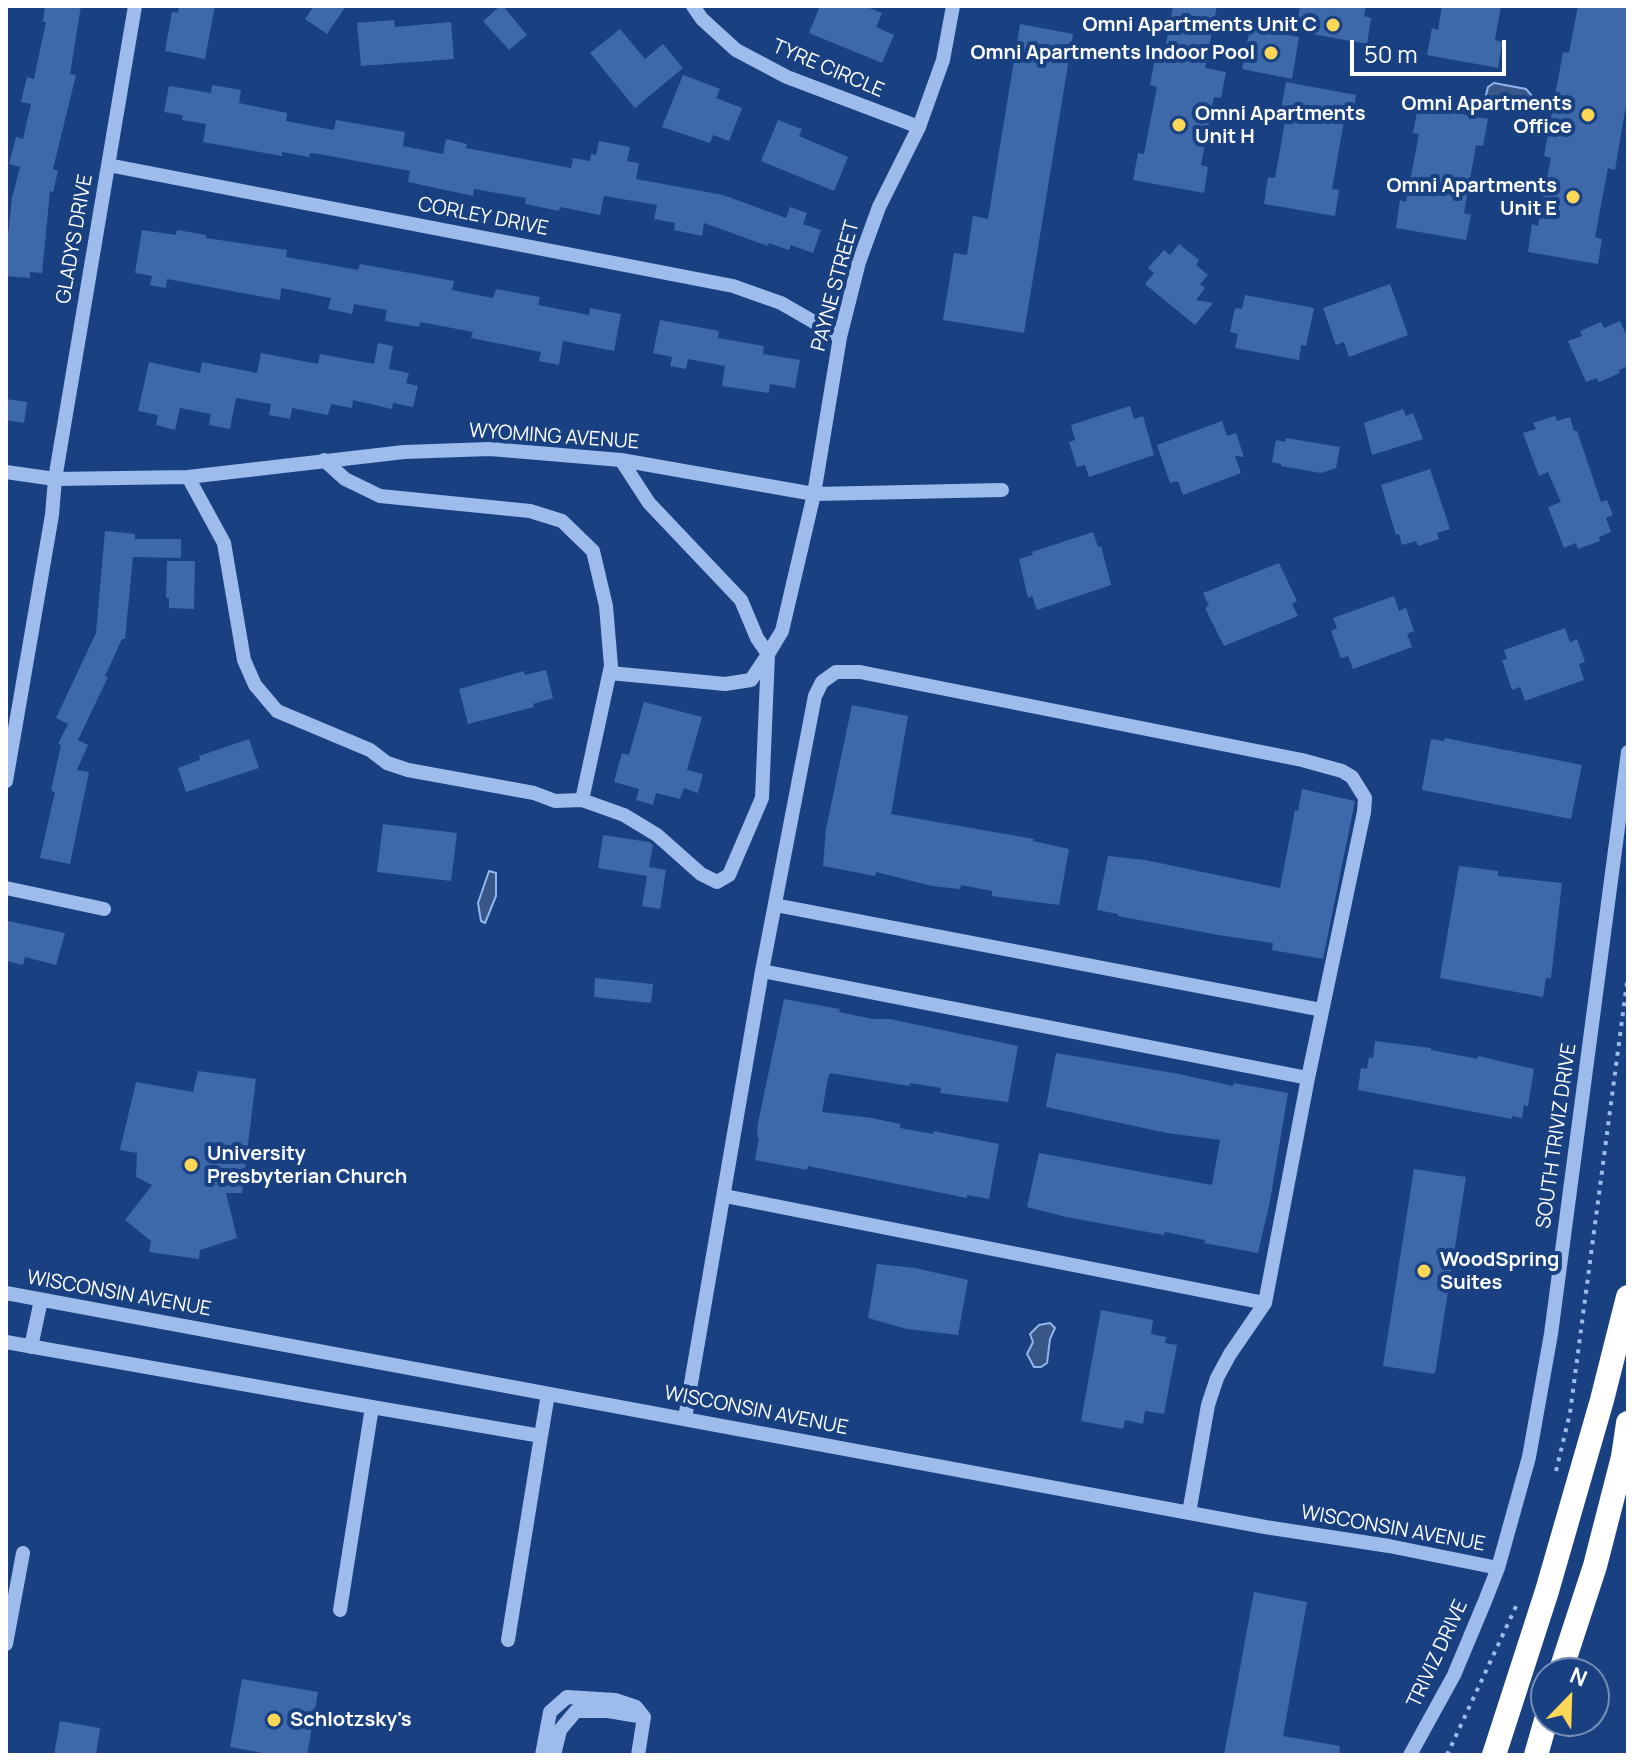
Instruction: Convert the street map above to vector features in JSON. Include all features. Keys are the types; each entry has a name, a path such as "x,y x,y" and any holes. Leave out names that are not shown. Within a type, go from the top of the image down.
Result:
{"highway":[{"path":"1494,1755 1547,1591 1628,1297"},
{"path":"1565,1657 1595,1566 1623,1457 1628,1423"}],"street":[{"name":"GLADYS DRIVE","path":"6,781 135,6"},
{"name":"TYRE CIRCLE","path":"693,6 702,19 736,50 787,77 919,127"},
{"name":"PAYNE STREET","path":"768,654 782,631 814,494 840,337 859,262 879,207 919,127 943,60 953,6"},
{"name":"CORLEY DRIVE","path":"108,165 733,286 781,303 840,337"},
{"name":"WYOMING AVENUE","path":"6,472 55,479 188,477 404,452 490,449 621,460 814,494 1002,490"},
{"path":"324,460 345,479 380,496 530,511 562,521 593,551 606,606 610,673 582,800"},
{"path":"188,477 224,543 244,660 255,685 277,711 370,750 387,763 408,770 534,793 555,801 582,800 624,815 646,828 701,874 717,882 729,875 762,798 768,654 757,638 741,600 649,503 621,460"},
{"path":"610,673 725,684 751,680 768,654"},
{"path":"685,1418 762,971 815,696 822,682 836,672 860,672 1302,760 1342,771 1352,777 1365,798 1265,1303 1217,1378 1208,1405 1189,1513"},
{"name":"SOUTH TRIVIZ DRIVE","path":"1498,1568 1529,1457 1551,1334 1628,752"},
{"path":"6,888 104,909"},
{"path":"775,905 1322,1010"},
{"path":"762,971 1308,1078"},
{"path":"725,1196 1265,1303"},
{"name":"WISCONSIN AVENUE","path":"6,1293 1498,1568"},
{"path":"31,1347 41,1300"},
{"path":"6,1342 541,1436"},
{"path":"508,1640 548,1394"},
{"path":"340,1610 372,1407"},
{"path":"6,1644 23,1553"},
{"name":"TRIVIZ DRIVE","path":"1410,1755 1454,1675 1498,1568"},
{"path":"542,1755 550,1712 567,1697 615,1700 636,1707 644,1717 638,1755"},
{"path":"554,1755 560,1730 576,1711 608,1711 644,1717"}],"water":[{"path":"1494,83 1526,89 1532,96 1531,104 1515,110 1491,105 1486,95 1488,87"},
{"path":"489,871 496,873 496,896 485,923 481,921 478,903"},
{"path":"1050,1323 1055,1328 1050,1339 1047,1363 1034,1367 1027,1354 1033,1342 1030,1334 1039,1325"}],"building":[{"path":"45,6 81,6 70,74 76,75 53,169 58,171 53,192 50,191 42,273 30,272 30,278 6,276 6,233 20,167 9,164 16,137 23,139 31,104 21,102 27,77 34,79 46,22 43,22"},
{"path":"179,6 215,6 205,59 165,51 172,12 178,13"},
{"path":"314,6 346,6 327,34 305,19"},
{"path":"500,6 527,35 509,50 483,21"},
{"path":"820,6 864,6 882,13 876,27 894,35 882,63 809,33"},
{"name":"Omni Apartments Unit H","path":"1173,6 1217,6 1205,68 1226,72 1221,98 1214,97 1201,165 1208,167 1204,193 1133,180 1138,153 1144,154 1157,87 1150,85 1155,58 1163,60"},
{"name":"Omni Apartments Unit C","path":"1300,6 1366,6 1364,16 1371,18 1367,44 1296,31"},
{"path":"1442,6 1501,6 1495,40 1502,42 1498,68 1427,55 1432,28 1438,30"},
{"path":"1578,6 1628,6 1628,93 1615,170 1608,168 1595,237 1602,239 1598,264 1528,252 1532,224 1538,226 1551,158 1544,156 1563,52 1569,53"},
{"path":"394,20 395,27 451,22 454,59 361,66 357,23"},
{"path":"1020,24 1073,34 1024,333 943,320 954,253 967,255 973,216 988,219"},
{"name":"Omni Apartments Indoor Pool","path":"1250,28 1299,37 1292,79 1242,69"},
{"path":"620,29 645,59 663,44 683,68 635,108 590,53"},
{"path":"683,75 720,89 716,98 742,108 729,141 713,135 710,143 662,127"},
{"path":"1286,82 1356,95 1352,121 1344,121 1332,189 1339,190 1335,216 1264,204 1268,177 1275,178 1287,110 1281,109"},
{"path":"212,85 241,90 239,103 287,113 286,121 334,130 336,120 405,132 403,146 443,154 446,139 467,144 466,148 571,168 573,158 590,161 591,154 596,155 599,141 630,147 627,161 639,163 636,179 723,195 786,218 790,207 807,213 803,224 821,230 813,253 791,245 789,250 769,243 768,246 704,223 702,236 674,230 675,223 654,219 657,205 604,196 600,215 560,207 559,211 525,204 526,198 474,189 473,196 408,182 410,171 319,154 310,153 309,157 282,152 282,156 203,142 206,124 182,120 183,115 164,112 169,86 211,93"},
{"path":"1418,106 1488,119 1483,146 1476,145 1464,213 1471,215 1466,240 1396,228 1400,200 1406,202 1419,134 1413,133"},
{"path":"778,120 802,129 799,136 848,157 834,191 761,161"},
{"path":"142,230 176,235 177,230 206,235 206,238 287,250 286,257 358,270 360,264 454,281 452,290 493,298 496,289 540,297 538,305 589,315 590,308 621,314 614,351 563,341 559,365 539,361 541,352 471,338 473,332 420,322 419,327 385,321 387,310 354,304 352,314 328,309 331,298 281,288 280,300 167,279 166,288 150,285 152,276 135,273"},
{"path":"1179,244 1199,260 1196,265 1208,275 1200,284 1205,288 1196,300 1213,303 1195,325 1145,284 1154,273 1148,268 1164,250 1170,255"},
{"path":"1390,284 1408,335 1349,357 1344,342 1336,345 1323,308"},
{"path":"1245,295 1314,308 1306,346 1301,345 1299,360 1235,348 1238,334 1230,332 1235,308 1242,309"},
{"path":"660,320 719,331 718,338 764,346 763,354 800,360 795,388 770,384 769,393 722,386 725,366 688,359 686,369 670,366 672,357 653,353"},
{"path":"1620,321 1628,339 1628,366 1599,382 1597,378 1586,382 1568,341 1582,336 1580,331 1601,322 1604,328"},
{"path":"378,343 393,346 389,369 409,373 406,383 418,386 413,407 393,403 392,409 353,400 352,408 331,404 328,415 292,408 290,419 269,415 271,404 236,398 230,429 209,425 211,414 180,408 175,430 156,425 158,415 138,411 149,362 200,373 202,362 257,373 261,353 318,364 320,354 374,364"},
{"path":"6,399 27,402 24,423 6,420"},
{"path":"1130,406 1134,419 1143,416 1154,455 1089,477 1085,465 1077,467 1069,442 1075,440 1071,425"},
{"path":"1403,409 1406,416 1413,413 1423,439 1372,455 1364,423"},
{"path":"1555,416 1557,421 1570,417 1601,502 1607,500 1613,515 1606,518 1611,532 1599,537 1600,541 1578,549 1576,543 1564,548 1548,507 1561,502 1548,472 1539,476 1523,433 1536,429 1533,423"},
{"path":"1222,421 1227,436 1236,433 1244,457 1235,456 1241,473 1183,495 1178,481 1170,483 1157,445"},
{"path":"1286,438 1340,447 1336,468 1321,473 1272,462 1276,440 1285,442"},
{"path":"1430,469 1450,529 1437,533 1439,539 1418,546 1416,541 1402,545 1381,485"},
{"path":"105,531 135,534 135,539 181,539 181,558 133,557 125,639 122,639 78,740 88,745 77,770 89,772 70,864 40,858 55,792 51,791 61,745 58,744 68,724 56,718 96,633"},
{"path":"1093,532 1098,547 1101,546 1111,585 1037,610 1032,596 1028,598 1019,559"},
{"path":"167,561 195,561 194,609 169,608 169,598 166,598"},
{"path":"1279,563 1297,601 1292,604 1298,616 1224,646 1205,608 1209,606 1203,593"},
{"path":"1394,596 1399,611 1406,608 1414,631 1407,634 1412,647 1353,669 1348,656 1341,658 1331,631 1337,628 1333,618"},
{"path":"1565,628 1570,642 1577,639 1585,662 1579,664 1584,680 1525,701 1520,687 1512,690 1502,660 1507,659 1504,650"},
{"path":"546,670 553,698 533,704 534,707 468,724 459,689 524,671 525,675"},
{"path":"644,702 702,717 687,770 703,774 698,793 684,788 680,799 656,793 653,805 636,800 639,789 614,782 622,753 629,755"},
{"path":"852,705 908,716 891,814 1034,839 1069,849 1059,905 992,896 992,891 961,885 960,889 932,886 876,872 875,876 823,866 826,829"},
{"path":"1445,738 1582,765 1571,819 1422,790 1431,739 1444,741"},
{"path":"249,739 259,768 186,792 178,768 200,760 199,756"},
{"path":"1302,789 1355,801 1323,959 1272,950 1273,943 1097,910 1108,856 1145,860 1280,888"},
{"path":"383,824 457,833 451,881 377,872"},
{"path":"603,835 653,845 649,867 666,870 660,909 642,906 647,876 598,868"},
{"path":"1459,866 1498,871 1498,876 1562,883 1551,978 1546,978 1543,997 1440,978"},
{"path":"8,921 65,933 56,965 25,957 23,965 6,961"},
{"path":"595,978 653,984 651,1003 594,997"},
{"path":"784,999 1018,1046 1008,1102 940,1093 941,1088 910,1083 909,1086 830,1073 828,1078 822,1112 872,1118 900,1124 900,1128 999,1144 989,1199 967,1195 967,1198 808,1166 807,1170 755,1160 758,1123"},
{"path":"1375,1041 1431,1048 1478,1059 1478,1056 1534,1069 1528,1106 1524,1105 1522,1118 1512,1116 1512,1119 1358,1090 1361,1068 1367,1069 1369,1057 1373,1058"},
{"path":"1056,1053 1233,1086 1234,1083 1288,1093 1258,1253 1165,1232 1164,1235 1027,1207 1039,1153 1212,1185 1220,1140 1167,1133 1046,1107"},
{"name":"University Presbyterian Church","path":"198,1071 256,1079 242,1193 226,1193 237,1238 200,1250 199,1259 149,1252 151,1241 125,1220 152,1185 136,1177 137,1153 120,1150 136,1082 193,1092"},
{"name":"WoodSpring Suites","path":"1414,1169 1466,1177 1435,1374 1383,1366"},
{"path":"877,1264 915,1268 968,1280 958,1335 907,1329 868,1318"},
{"path":"1101,1310 1153,1320 1151,1334 1166,1337 1165,1343 1177,1345 1164,1414 1145,1411 1143,1424 1125,1420 1123,1429 1081,1421"},
{"path":"1254,1592 1307,1602 1283,1736 1340,1746 1339,1755 1224,1755"},
{"name":"Schlotzsky's","path":"242,1679 318,1692 307,1755 274,1755 230,1747"},
{"path":"60,1721 100,1728 96,1755 54,1755"}],"place":[{"name":"Omni Apartments Unit C","path":"1333,25"},
{"name":"Omni Apartments Indoor Pool","path":"1271,53"},
{"name":"Omni Apartments Office","path":"1588,115"},
{"name":"Omni Apartments Unit H","path":"1179,125"},
{"name":"Omni Apartments Unit E","path":"1573,197"},
{"name":"University Presbyterian Church","path":"191,1165"},
{"name":"WoodSpring Suites","path":"1424,1271"},
{"name":"Schlotzsky's","path":"274,1720"}]}
